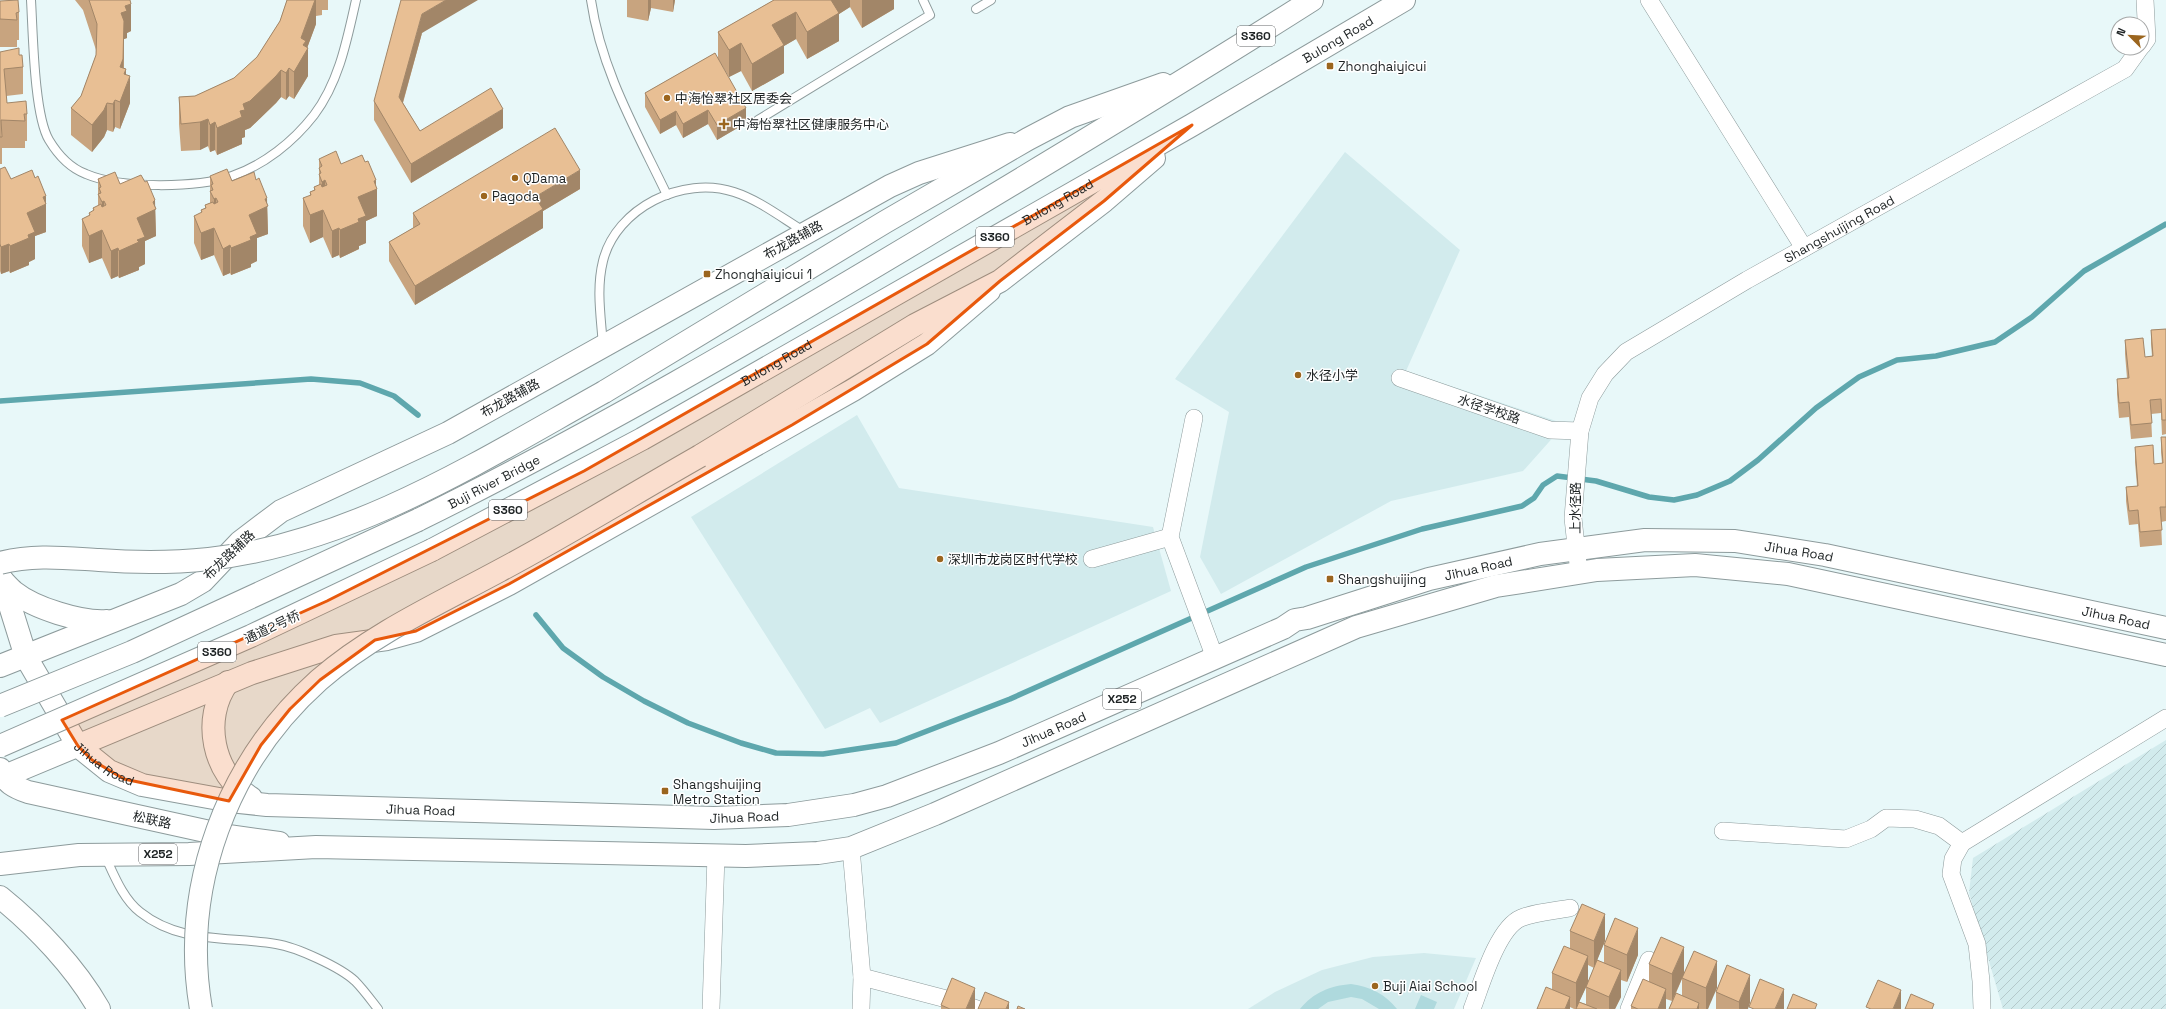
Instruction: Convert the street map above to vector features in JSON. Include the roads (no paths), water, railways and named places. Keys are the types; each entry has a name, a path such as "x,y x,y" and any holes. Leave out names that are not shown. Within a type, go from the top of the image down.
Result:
{"main road":[{"name":"S360","path":"1200,71 1312,0"},
{"name":"Bulong Road","path":"432,550 584,471 1192,125 1404,0"},
{"path":"0,572 43,557 150,563 179,562 241,554 307,539 333,531 417,493 604,392 885,222 1028,139 1070,117 1102,104 1200,71"},
{"name":"Buji River Bridge","path":"0,706 132,652 418,520 569,443 850,281 1200,71"},
{"path":"1,774 78,746 228,682 336,646 387,639 416,631 509,584 655,503 889,369 927,344 1000,281 1104,200 1192,125"},
{"name":"布龙路辅路","path":"0,666 26,657 193,588 213,572 240,542 281,511 448,433 890,186 919,173 1028,139"},
{"path":"201,1009 197,986 197,928 200,897 209,850 232,793 261,745 290,709 320,680 393,628 500,571 700,456 915,325 1000,281"},
{"name":"Jihua Road","path":"26,657 78,746 109,771 142,785 230,801 267,805 714,818 788,815 854,805 927,782 999,753 1283,628 1295,620 1307,618 1429,579 1540,554 1576,549 1646,540 1735,541 1825,555 2166,628"},
{"name":"通道2号桥","path":"0,746 251,636 432,550"},
{"name":"Jihua Road","path":"0,864 72,856 229,853 316,847 780,856 851,848 936,814 1356,627 1496,586 1597,570 1695,565 1788,574 2166,655"},
{"path":"0,572 14,592 53,611 87,620 114,621"},
{"path":"0,572 26,657"},
{"path":"228,682 218,698 214,717 214,738 219,760 223,770 237,788 254,800 267,805"},
{"name":"松联路","path":"1,774 16,788 56,799 228,836 316,847"},
{"path":"0,897 28,922 53,948 93,999 98,1009"}],"street":[{"path":"1649,0 1804,248"},
{"name":"Shangshuijing Road","path":"2145,0 2146,16"},
{"name":"Shangshuijing Road","path":"1579,437 1590,398 1605,374 1626,352 1804,248 2125,69 2134,56"},
{"name":"水径学校路","path":"1400,378 1550,430 1579,437"},
{"path":"1194,418 1170,537 1215,658"},
{"name":"上水径路","path":"1578,573 1573,518 1579,437"},
{"path":"1092,559 1170,537"},
{"path":"1982,1009 1977,944 1951,874 1953,859 1962,842 2166,718"},
{"path":"1723,831 1846,839 1871,829 1886,818 1908,819 1939,826 1962,842"},
{"path":"851,848 862,977 860,1009"},
{"path":"711,1009 716,855"},
{"path":"1472,1009 1498,944 1507,929 1520,918 1570,908"},
{"path":"1628,1009 1649,960"},
{"path":"862,977 954,1001 977,1009"}],"lane":[{"path":"30,0 39,105 42,122 48,138 58,153 70,165 85,174 102,180 145,185 188,184 232,176 255,165 287,143 314,115 328,93 339,69 356,0"},
{"path":"591,0 600,47 609,74 667,195"},
{"path":"758,120 930,15 923,0"},
{"path":"976,9 991,0"},
{"path":"603,346 598,286 604,259 616,235 633,215 655,200 680,190 707,188 733,192 758,202 806,232"},
{"path":"104,855 120,886 138,911 161,926 181,934 277,944 317,957 354,980 378,1009"}],"waterway":[{"path":"536,615 563,648 603,677 644,701 688,723 741,743 776,753 823,754 896,743 1010,699 1306,567 1422,529 1522,506 1534,498 1543,485 1557,476 1596,481 1649,497 1674,500 1697,495 1730,481 1758,460 1816,408 1859,377 1897,360 1936,356 1995,342 2032,317 2084,271 2166,224"},
{"path":"0,401 311,379 360,383 394,396 418,415"}],"place":[{"name":"Zhonghaiyicui","path":"1330,66"},
{"name":"中海怡翠社区居委会","path":"667,98"},
{"name":"中海怡翠社区健康服务中心","path":"724,124"},
{"name":"QDama","path":"515,178"},
{"name":"Pagoda","path":"484,196"},
{"name":"Zhonghaiyicui 1","path":"707,274"},
{"name":"水径小学","path":"1298,375"},
{"name":"深圳市龙岗区时代学校","path":"940,559"},
{"name":"Shangshuijing","path":"1330,579"},
{"name":"Shangshuijing Metro Station","path":"665,791"},
{"name":"Buji Aiai School","path":"1375,986"}]}
